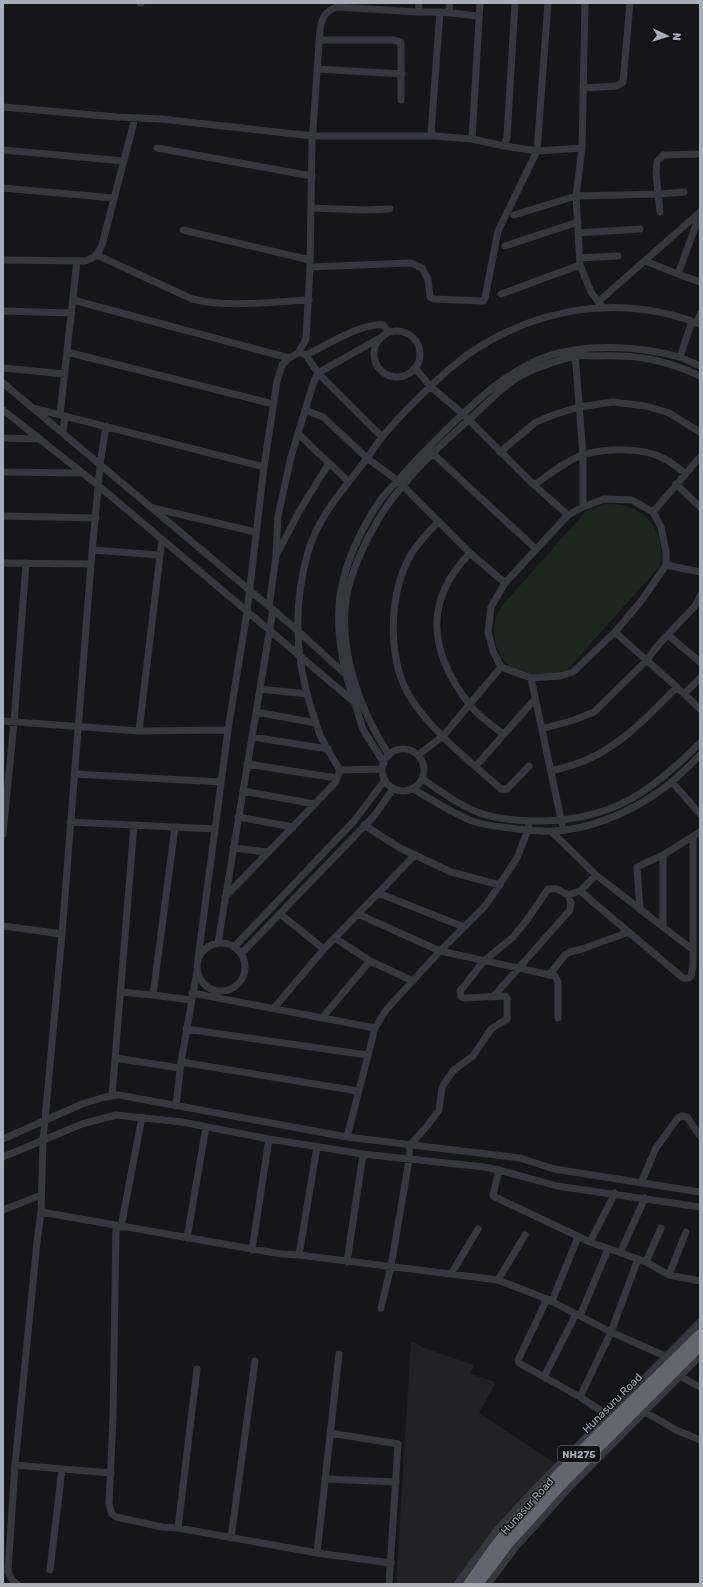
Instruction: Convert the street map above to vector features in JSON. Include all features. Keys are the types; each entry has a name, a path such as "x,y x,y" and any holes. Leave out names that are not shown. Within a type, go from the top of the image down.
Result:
{"highway":[{"name":"Hunasuru Road","path":"468,1584 502,1538 611,1417 673,1372 670,1359 700,1334"},
{"name":"Hunasur Road","path":"478,1584 509,1543 565,1481 640,1410 673,1372 700,1346"}],"street":[{"path":"418,12 419,3"},
{"path":"449,13 450,3"},
{"path":"472,139 480,3"},
{"path":"504,146 507,137 515,3"},
{"path":"183,230 310,263 411,263 422,268 428,279 430,297 434,299 483,301 485,298 498,232 537,151 548,3"},
{"path":"585,3 582,148 576,196 578,234 580,262 591,292 603,308"},
{"path":"583,88 617,86 623,82 630,3"},
{"path":"302,354 306,339 309,300 313,136 319,40 322,18 329,10 338,5 479,16"},
{"path":"435,136 431,133 440,12"},
{"path":"319,40 401,42 401,100"},
{"path":"317,69 402,74"},
{"path":"3,107 161,119 313,136 435,136 472,139 537,151 582,148"},
{"path":"3,260 77,261 92,259 97,255 102,245 135,118"},
{"path":"157,148 312,176"},
{"path":"3,150 124,161"},
{"path":"660,212 656,162 663,155 700,154"},
{"path":"3,188 114,198"},
{"path":"514,215 576,196 684,192"},
{"path":"311,208 365,210 390,209"},
{"path":"598,302 700,213"},
{"path":"678,274 700,213"},
{"path":"504,246 578,222"},
{"path":"578,234 640,229"},
{"path":"97,255 192,299 208,303 309,300"},
{"path":"501,294 580,262 618,256"},
{"path":"63,433 65,374 77,261"},
{"path":"645,261 700,282"},
{"path":"73,300 289,358"},
{"path":"340,770 320,734 307,694 299,654 297,630 299,594 308,551 325,513 382,437 431,387 468,354 497,336 528,322 560,313 603,308 641,308 696,322"},
{"path":"3,310 72,313"},
{"path":"680,357 700,314"},
{"path":"176,1106 180,1065 197,969 228,730 247,612 273,404 282,365 289,358 374,324 383,325 389,332"},
{"path":"218,943 270,630 278,516 290,457 313,384 318,374 389,332 398,330 408,333 415,340 420,349 419,359 415,368 405,376 393,377 382,372 375,363 373,351 378,339"},
{"path":"383,766 389,754 395,751 407,749 418,755 423,762 423,779 419,785 407,791 393,789 385,780 383,766 364,729 344,673 340,651 338,623 340,597 345,573 362,529 380,500 400,483 463,414 501,380 523,366 548,356 612,348 646,350 680,357 700,366"},
{"path":"67,352 273,404"},
{"path":"575,353 582,455 583,507"},
{"path":"430,451 506,386 525,373 575,353 644,357 678,366 700,376"},
{"path":"302,354 318,374 382,437"},
{"path":"3,368 65,374"},
{"path":"415,368 431,387 463,414 534,485 568,515"},
{"path":"3,383 297,630 356,683"},
{"path":"500,452 536,422 579,407 613,402 646,406 669,413 700,432"},
{"path":"33,408 264,467"},
{"path":"3,410 99,486 364,710"},
{"path":"305,410 323,417 367,458 400,483 470,553 505,583"},
{"path":"17,1584 12,1580 8,1572 15,1465 41,1212 43,1141 62,934 92,550 100,465 106,426"},
{"path":"298,433 348,481"},
{"path":"3,438 40,439"},
{"path":"534,485 582,455 610,451 638,450 664,458 685,473"},
{"path":"430,451 536,549"},
{"path":"653,512 700,457"},
{"path":"276,556 300,510 329,463"},
{"path":"3,472 82,473"},
{"path":"389,754 377,736 364,710 356,683 348,650 345,624 346,599 360,552 400,483"},
{"path":"676,484 700,508"},
{"path":"604,499 632,500 653,512 661,527 666,552 666,565 642,600 615,632 574,672 560,676 531,678 501,667 493,651 488,632 491,607 505,583 536,549 568,515 583,507 604,499"},
{"path":"152,508 256,532"},
{"path":"3,516 96,518"},
{"path":"438,522 421,540 408,559 394,603 393,626 395,648 402,679 413,702 428,721 501,788 508,789 529,766"},
{"path":"139,731 162,539"},
{"path":"92,550 160,555"},
{"path":"470,553 457,566 442,592 436,618 438,648 450,675 469,705 503,734"},
{"path":"3,563 91,564"},
{"path":"3,834 14,722 26,563"},
{"path":"666,565 700,572"},
{"path":"542,729 574,720 594,712 646,661 668,635 697,608 700,596"},
{"path":"615,632 646,661 685,693 700,709"},
{"path":"668,635 700,662"},
{"path":"418,755 443,736 501,667"},
{"path":"531,678 564,830"},
{"path":"685,693 700,678"},
{"path":"551,771 586,760 609,748 631,733 677,687"},
{"path":"260,688 307,694"},
{"path":"476,766 535,699"},
{"path":"256,712 316,723"},
{"path":"3,721 139,731 228,730"},
{"path":"252,738 328,749"},
{"path":"423,779 451,799 480,813 499,818 529,821 562,821 605,811 626,802 650,788 700,743"},
{"path":"413,789 446,808 475,822 498,827 552,832 606,820 645,801 672,782 700,755"},
{"path":"247,764 337,778"},
{"path":"340,770 383,766"},
{"path":"225,897 335,783 340,770"},
{"path":"74,774 221,782"},
{"path":"234,947 354,821 385,780"},
{"path":"672,782 700,814"},
{"path":"241,954 374,816 393,789"},
{"path":"243,790 315,804"},
{"path":"238,817 293,827"},
{"path":"347,1137 375,1028 386,1010 412,981 486,905 517,858 528,830 529,821"},
{"path":"70,822 215,829"},
{"path":"112,1096 134,825"},
{"path":"364,825 400,848 451,872 500,885"},
{"path":"153,996 175,827"},
{"path":"552,832 596,875 693,950"},
{"path":"640,909 637,867 663,855 693,838 700,832"},
{"path":"580,891 683,978 688,978 691,976 693,950 693,838"},
{"path":"233,848 268,852"},
{"path":"274,1008 324,949 415,855"},
{"path":"663,855 663,927"},
{"path":"568,896 580,891 596,875"},
{"path":"381,1308 391,1266 409,1160 410,1145 439,1110 442,1087 453,1071 473,1056 491,1029 507,1019 507,998 505,996 465,998 461,997 460,991 484,961 513,938 548,889 557,890 568,896 571,903 570,910 492,996"},
{"path":"378,893 464,927"},
{"path":"280,914 324,949"},
{"path":"358,914 440,951 555,976 558,982 558,1018"},
{"path":"3,926 62,934"},
{"path":"549,974 565,955 570,952 629,932"},
{"path":"335,938 370,961 412,981"},
{"path":"197,969 200,978 206,986 215,990 224,991 233,988 240,981 244,972 244,963 241,954 227,943 218,943 210,946 202,951 198,960"},
{"path":"322,1018 370,961"},
{"path":"120,992 191,1000"},
{"path":"192,992 375,1028"},
{"path":"186,1029 368,1055"},
{"path":"115,1058 180,1065 358,1091"},
{"path":"3,1139 82,1104 112,1096 128,1097 347,1137 520,1158 554,1169 700,1192"},
{"path":"3,1157 82,1124 116,1115 142,1117 206,1127 363,1154 500,1170 557,1186 615,1193 700,1207"},
{"path":"641,1183 656,1148 678,1118 682,1116 686,1117 700,1136"},
{"path":"142,1117 118,1226 109,1508 112,1514 116,1517 162,1527 178,1528 317,1553 391,1563"},
{"path":"187,1238 206,1127"},
{"path":"252,1250 269,1139"},
{"path":"299,1255 317,1147"},
{"path":"348,1262 363,1154"},
{"path":"500,1170 493,1195 495,1197 578,1237 646,1262 669,1275 700,1281"},
{"path":"590,1242 615,1193"},
{"path":"3,1210 41,1195"},
{"path":"620,1253 645,1198"},
{"path":"41,1212 252,1250 498,1280 549,1300 611,1332 670,1359"},
{"path":"646,1262 661,1228"},
{"path":"451,1274 478,1229"},
{"path":"669,1275 686,1232"},
{"path":"498,1280 525,1235"},
{"path":"578,1237 549,1300 518,1360 519,1363 580,1397 611,1417"},
{"path":"544,1378 578,1315 608,1249"},
{"path":"580,1397 611,1332 638,1259"},
{"path":"457,1584 497,1530 531,1493 670,1359 700,1322"},
{"path":"317,1553 339,1354"},
{"path":"673,1372 700,1356"},
{"path":"231,1538 254,1361"},
{"path":"178,1528 196,1369"},
{"path":"673,1372 700,1387"},
{"path":"488,1584 516,1547 640,1410 676,1430 700,1440"},
{"path":"330,1433 398,1444 389,1584"},
{"path":"15,1465 110,1473"},
{"path":"50,1570 62,1469"},
{"path":"325,1479 396,1482"}],"shaded area":[{"path":"607,504 631,508 650,521 656,530 660,541 660,566 567,670 542,679 511,668 502,658 496,646 494,633 495,620 501,607 586,511"},
{"path":"411,1341 424,1348 474,1365 470,1374 496,1382 479,1413 556,1464 510,1511 452,1584 396,1584"}]}
